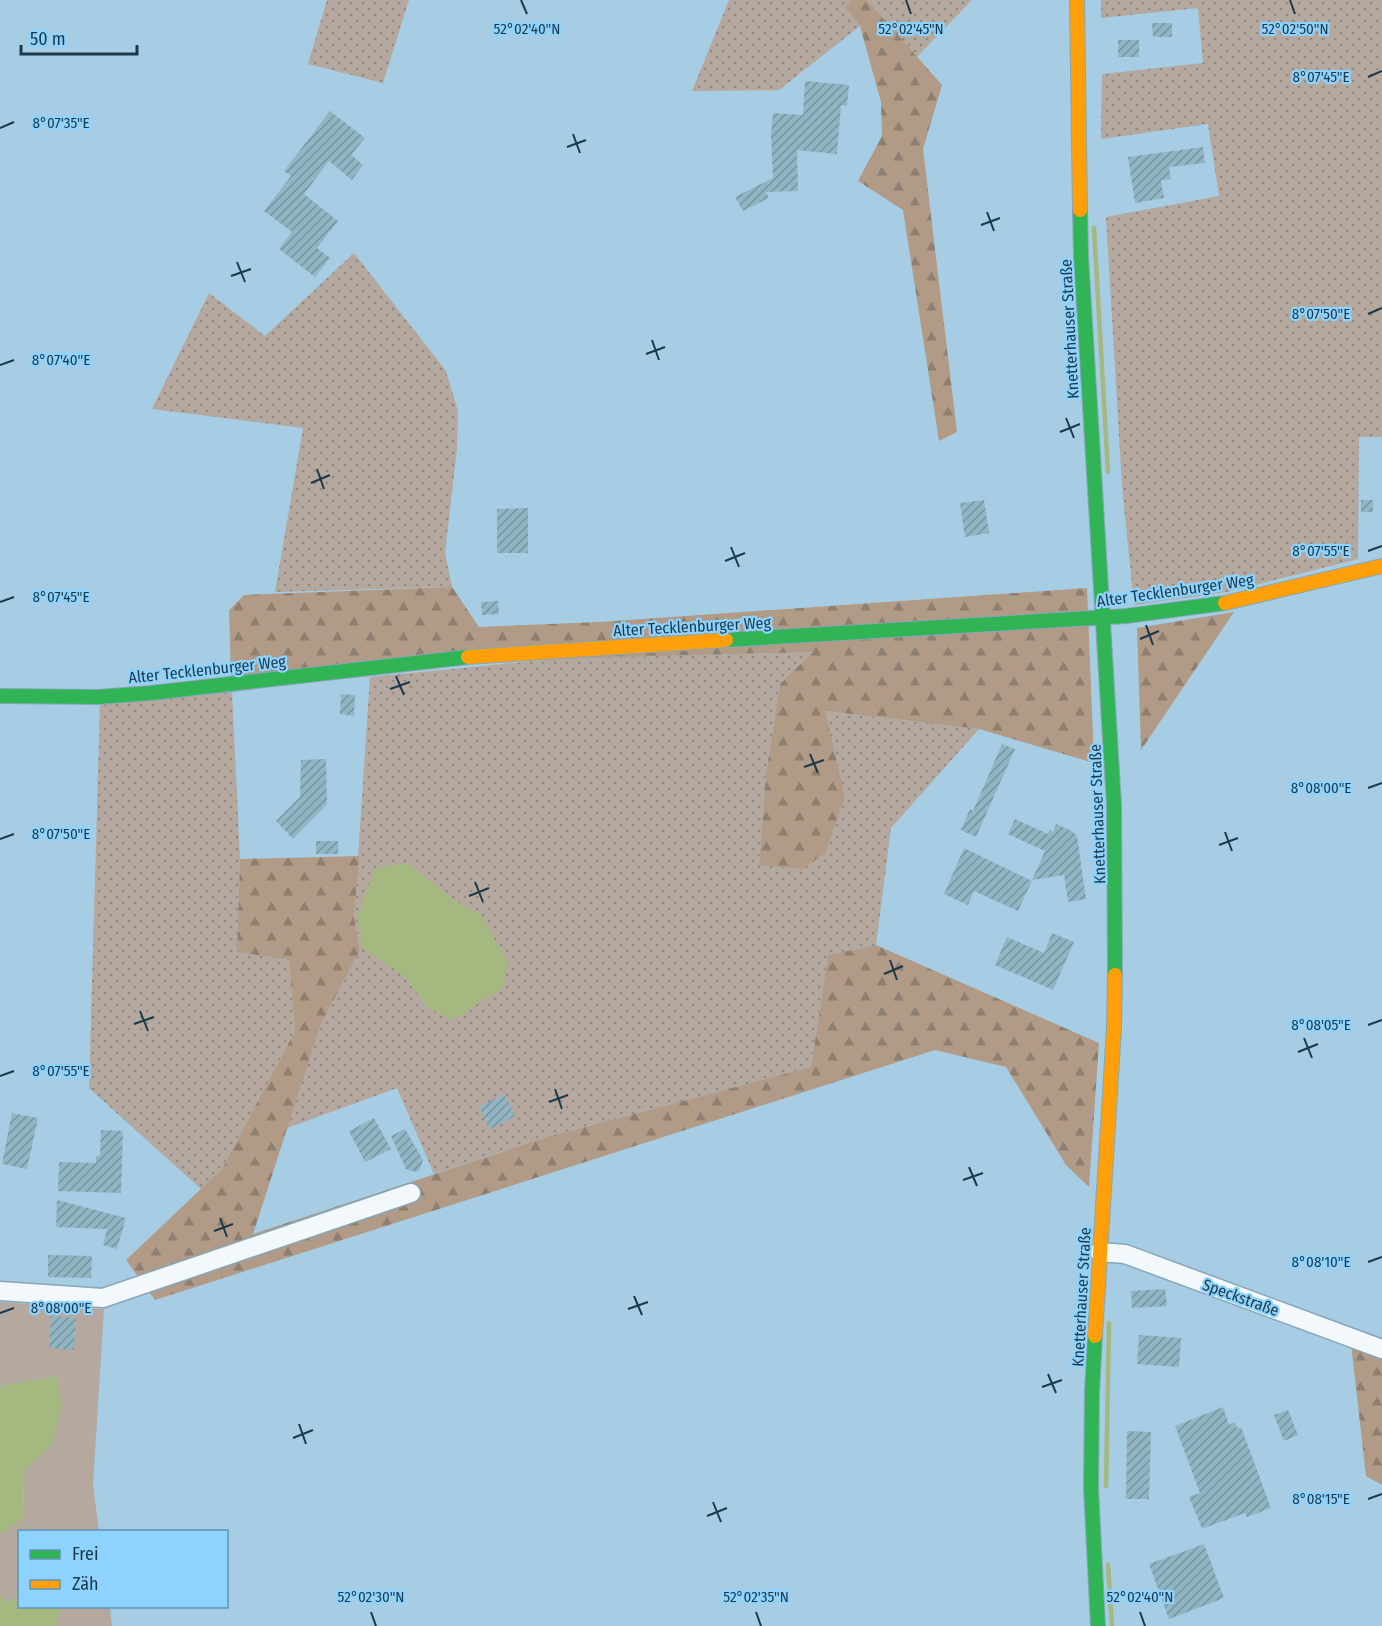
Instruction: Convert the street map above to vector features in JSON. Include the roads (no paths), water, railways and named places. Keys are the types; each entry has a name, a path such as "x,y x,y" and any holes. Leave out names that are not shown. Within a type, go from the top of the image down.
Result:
{"street":[{"name":"Knetterhauser Straße","path":"1077,0 1081,256 1114,806 1116,926 1113,1039 1092,1392 1090,1488 1098,1626"},
{"name":"Alter Tecklenburger Weg","path":"0,696 130,694 486,655 1104,618 1223,603 1382,566"},
{"path":"0,1291 103,1298 411,1193"},
{"name":"Speckstraße","path":"1099,1252 1125,1254 1382,1350"}],"waterway":[{"path":"1094,228 1108,472"},
{"path":"1106,1486 1109,1323"},
{"path":"1108,1565 1112,1626"}]}
